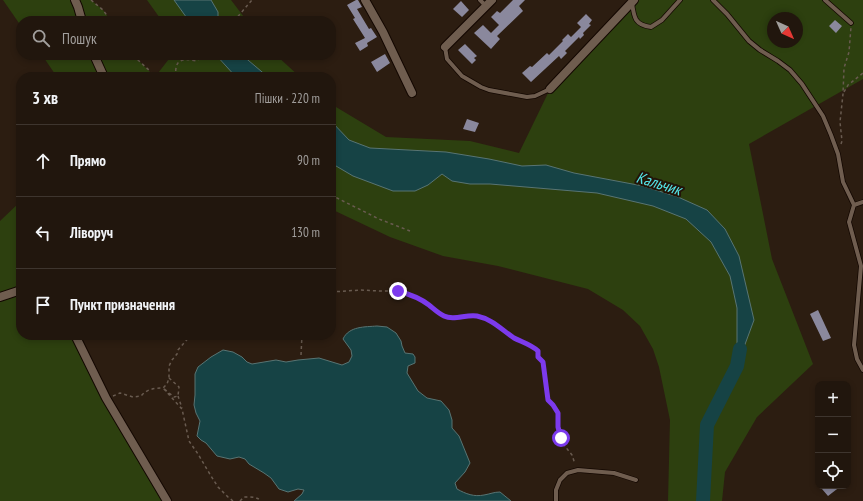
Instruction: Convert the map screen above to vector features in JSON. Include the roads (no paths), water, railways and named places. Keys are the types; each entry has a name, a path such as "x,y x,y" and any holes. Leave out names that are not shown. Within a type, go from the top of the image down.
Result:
{"street":[{"path":"75,0 81,16"},
{"path":"365,0 383,32 412,93"},
{"path":"550,89 631,1"},
{"path":"445,47 489,3"},
{"path":"96,60 102,72"},
{"path":"0,298 16,292"},
{"path":"77,340 106,398 167,501"}],"lane":[{"path":"480,0 489,3"},
{"path":"631,1 634,16 637,22 643,26 651,27 662,20 680,0"},
{"path":"713,0 727,14 749,41 790,70 802,84 823,116 831,135 838,154 843,182 854,204 849,222 861,266 854,345 857,359 863,370"},
{"path":"825,0 851,23"},
{"path":"445,47 447,59 462,76 481,87 489,90 527,97 536,96 550,89"},
{"path":"854,204 863,202"},
{"path":"556,501 556,490 560,480 568,473 578,470 614,473 636,480"}],"water":[{"path":"174,0 211,0 218,12 218,16 185,16"},
{"path":"221,60 248,60 262,72 231,72"},
{"path":"336,126 349,140 370,148 446,152 522,166 546,165 574,173 643,186 678,197 707,210 725,229 739,256 754,320 737,366 737,308 730,276 711,242 686,219 653,206 597,193 490,184 470,184 452,181 442,174 428,185 415,191 393,191 353,176 336,166"},
{"path":"377,326 387,327 396,333 401,341 405,353 413,354 415,357 415,363 408,366 407,373 418,391 427,398 441,401 449,410 452,420 452,428 459,436 470,463 465,472 455,483 457,489 467,494 477,496 500,492 511,501 294,501 302,494 304,490 298,489 288,492 279,489 271,478 249,464 245,459 239,457 230,459 217,456 206,443 197,436 200,421 194,405 195,374 198,367 211,357 223,350 233,352 252,364 276,360 286,362 319,358 342,365 349,362 352,356 351,350 343,339 346,335 353,329"}],"waterway":[{"name":"Кальчик","path":"703,501 707,425 737,366 740,349"}]}
